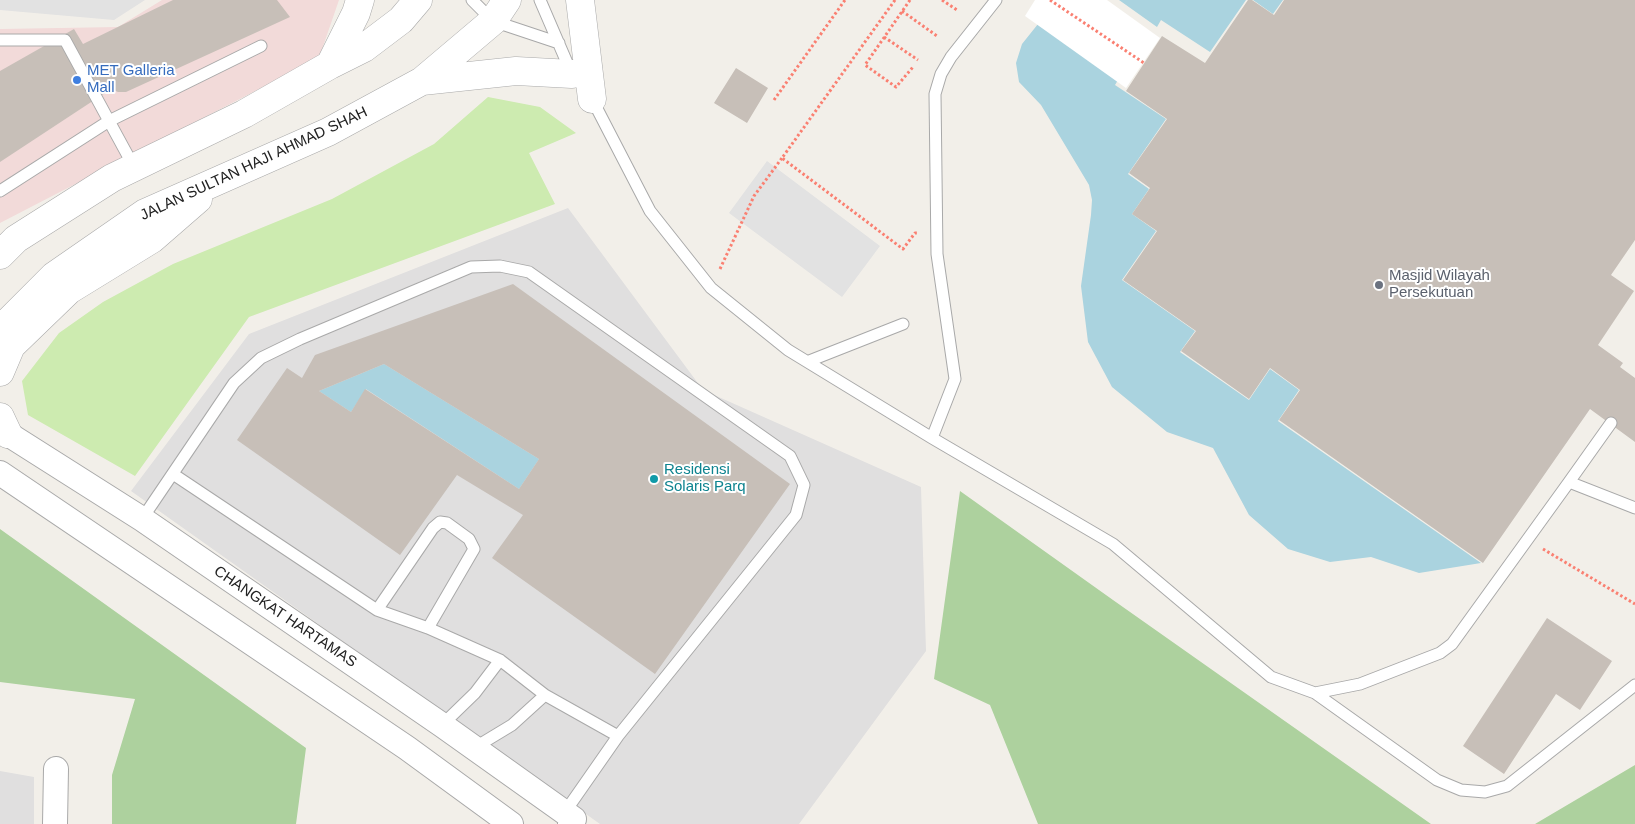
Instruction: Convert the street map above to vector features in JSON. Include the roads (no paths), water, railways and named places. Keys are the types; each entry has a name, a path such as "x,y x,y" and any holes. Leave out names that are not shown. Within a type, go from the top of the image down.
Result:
{"street":[{"path":"330,64 356,13 360,0"},
{"path":"0,255 16,239 112,178 244,114 330,64 364,48 400,20 418,0"},
{"path":"580,0 592,99"},
{"name":"JALAN SULTAN HAJI AHMAD SHAH","path":"0,330 54,276 145,213 328,132 422,81 500,10"},
{"path":"422,81 516,70 572,74"},
{"path":"0,372 11,346 69,290 152,238 220,180"},
{"name":"CHANGKAT HARTAMAS","path":"3,428 142,519 442,725 567,818"},
{"path":"0,473 407,748 511,824"},
{"path":"407,748 442,725"},
{"path":"55,824 56,769"}],"lane":[{"path":"472,0 500,10 559,43"},
{"path":"540,0 572,74 592,99 650,211 711,288 788,350 809,361 932,438 1113,544 1271,676 1315,693 1437,780 1461,790 1485,792 1507,786 1635,685"},
{"path":"932,438 954,379 937,254 935,94 941,74 951,57 996,0"},
{"path":"0,40 65,40 134,168"},
{"path":"0,49 25,40"},
{"path":"0,191 109,121 261,46"},
{"path":"142,519 234,383 262,358 471,267 500,266 529,272 790,456 804,486 796,515 618,736 567,818"},
{"path":"809,361 903,324"},
{"path":"1315,693 1360,684 1440,653 1452,644 1611,423"},
{"path":"173,474 377,610 428,628 500,660 545,695 618,736"},
{"path":"1569,482 1635,508"},
{"path":"377,610 433,528 440,522 448,523 469,539 474,549 428,628"},
{"path":"442,725 475,693 500,660"},
{"path":"474,748 512,725 545,695"}],"water":[{"path":"1119,0 1246,0 1210,52 1161,20 1157,27"},
{"path":"1253,0 1283,0 1273,14"},
{"path":"1038,24 1118,80 1115,85 1166,119 1128,174 1149,189 1132,214 1156,231 1122,280 1195,331 1180,352 1249,400 1270,369 1299,390 1278,421 1481,563 1419,573 1371,557 1330,562 1288,549 1249,515 1213,448 1167,432 1112,387 1088,342 1081,286 1091,215 1092,200 1089,185 1041,105 1019,82 1016,63 1022,44"},
{"path":"384,364 539,459 519,489 366,389 351,412 319,391"}],"place":[{"name":"MET Galleria Mall","path":"77,80"},
{"name":"Masjid Wilayah Persekutuan","path":"1379,285"},
{"name":"Residensi Solaris Parq","path":"654,479"}]}
